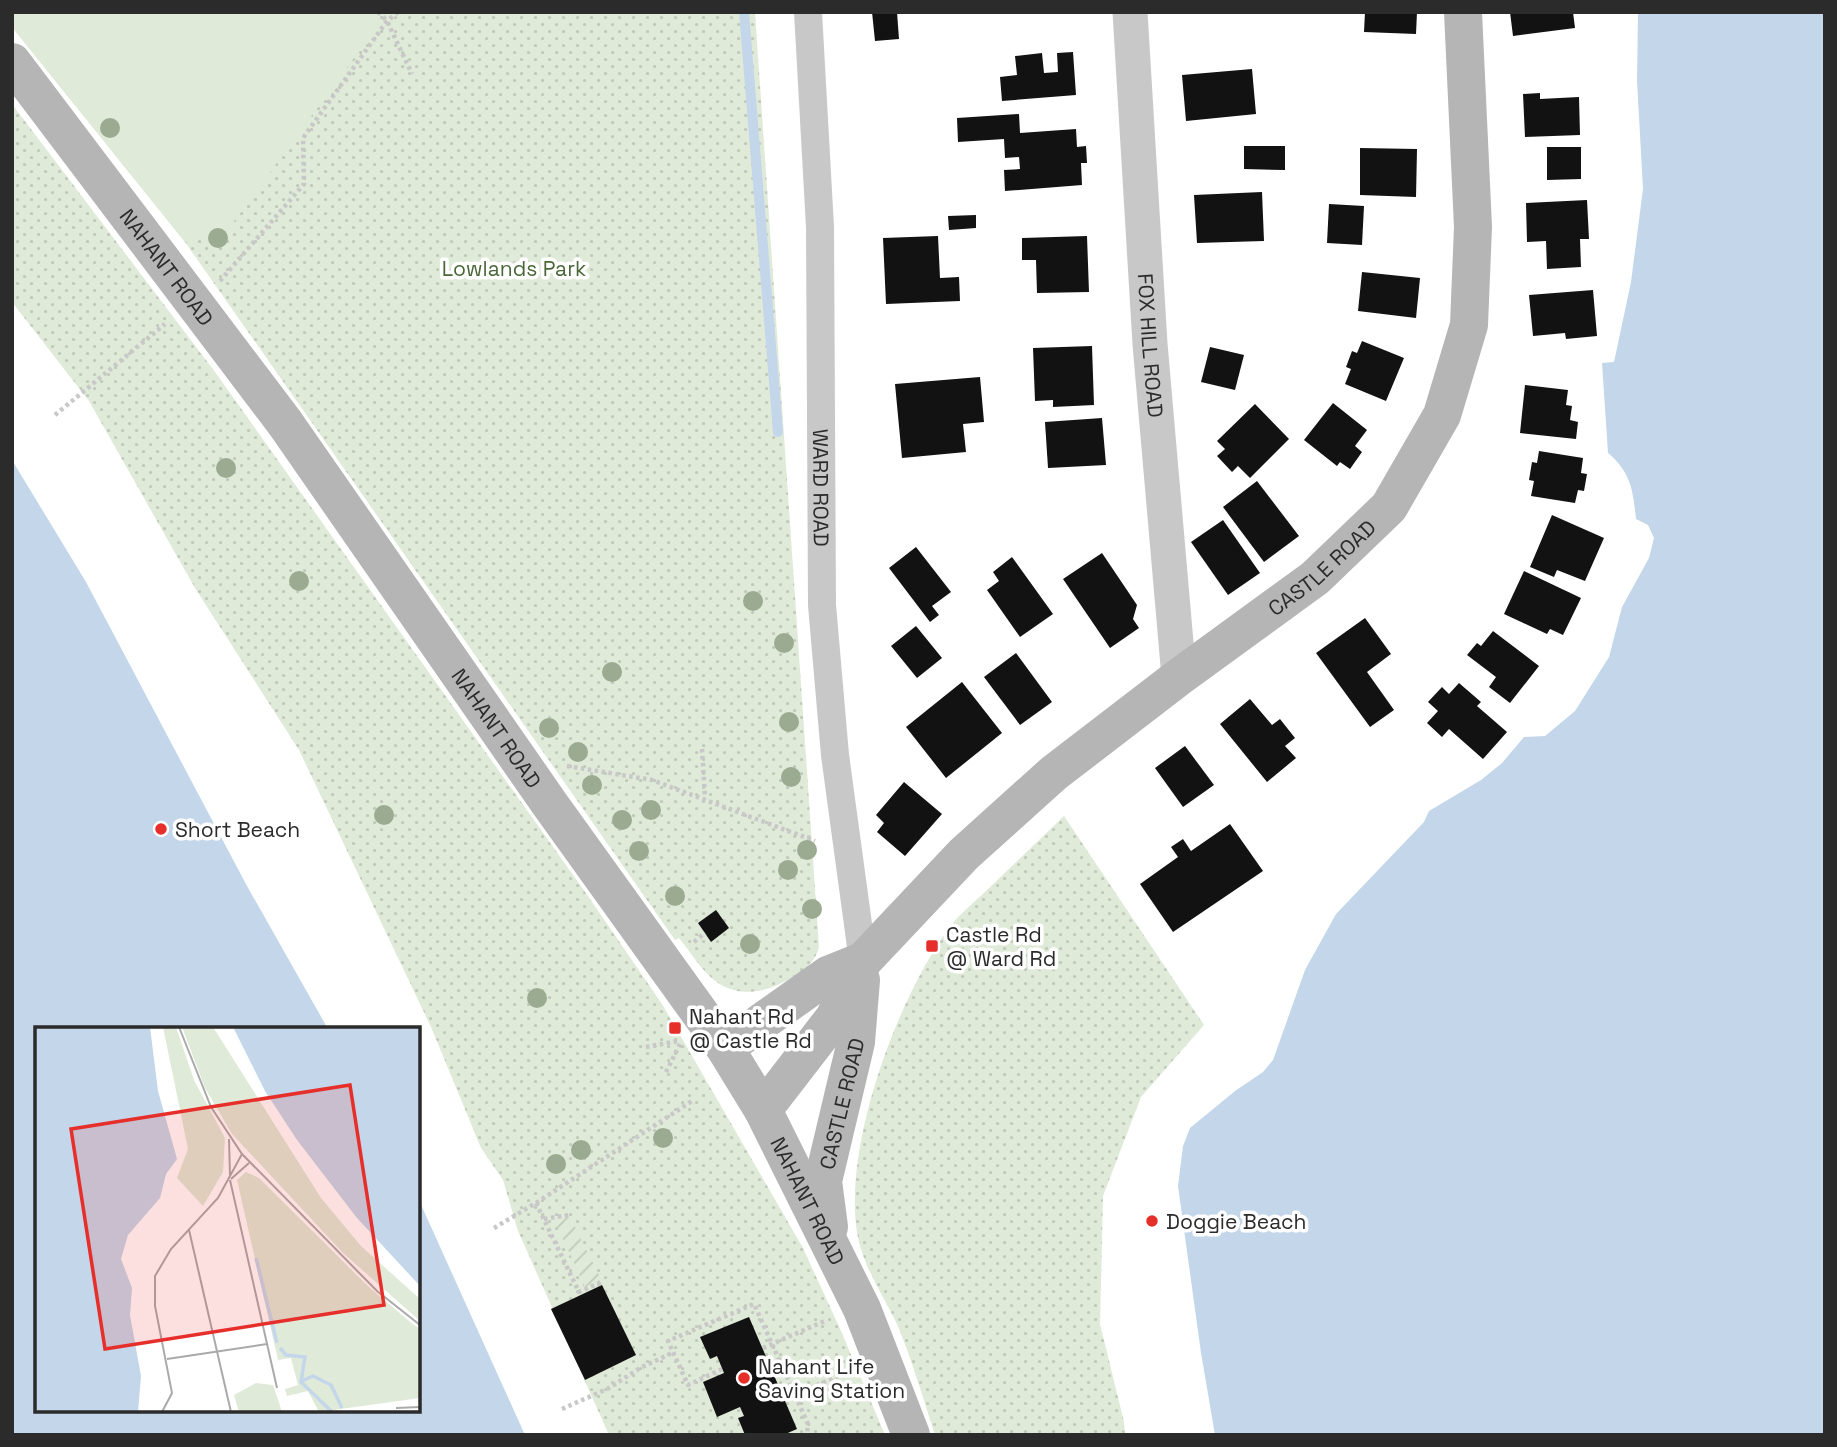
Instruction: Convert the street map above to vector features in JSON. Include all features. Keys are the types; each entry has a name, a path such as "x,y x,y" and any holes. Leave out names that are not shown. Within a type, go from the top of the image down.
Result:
{"main road":[{"name":"CASTLE ROAD","path":"763,1110 834,1018 863,961 964,854 1054,773 1315,578 1389,507 1442,415 1469,325 1473,227 1463,12"},
{"name":"NAHANT ROAD","path":"12,62 285,423 725,1048 763,1110 862,1309 911,1435"},
{"name":"CASTLE ROAD","path":"725,1048 828,975 863,961"},
{"name":"CASTLE ROAD","path":"831,1246 823,1181 856,1042 863,961"}],"street":[{"name":"WARD ROAD","path":"808,12 820,227 822,605 835,755 863,961"},
{"name":"FOX HILL ROAD","path":"1130,12 1150,344 1179,677"}],"path":[{"path":"378,12 387,21 412,74"},
{"path":"213,289 304,184 303,138 387,21 398,12"},
{"path":"55,415 150,334 174,317"},
{"path":"702,749 705,798"},
{"path":"519,759 652,780 848,854"},
{"path":"646,1047 682,1040 666,1072"},
{"path":"494,1228 692,1101"},
{"path":"536,1203 579,1292 601,1282"},
{"path":"544,1219 569,1215"},
{"path":"722,1369 688,1385 668,1341 754,1304 808,1424 807,1435"},
{"path":"763,1348 828,1320"},
{"path":"562,1409 609,1388 640,1368 674,1352"},
{"path":"784,1399 851,1370"}],"green space":[{"name":"Lowlands Park","path":"12,12 755,12 819,947 807,967 786,981 768,988 741,991 723,986 714,980 679,938 675,940 185,242 12,27"},
{"path":"12,12 376,12 376,28 224,235 185,242 12,27"},
{"path":"12,104 215,372 662,1004 803,1248 885,1435 609,1435 518,1231 503,1180 481,1148 431,1027 299,750 195,588 89,401 12,302"},
{"path":"1064,816 1204,1025 1141,1097 1103,1196 1100,1324 1125,1435 935,1435 897,1324 868,1268 860,1244 855,1196 858,1156 867,1114 895,1028 933,952 953,923"},
{"path":"570,1217 601,1279 585,1287 554,1219"}],"water":[{"path":"1638,12 1825,12 1825,1435 1215,1435 1178,1186 1183,1146 1190,1128 1263,1072 1273,1060 1305,970 1336,914 1424,822 1429,811 1481,780 1502,763 1524,737 1545,736 1575,711 1609,657 1622,607 1649,558 1654,538 1648,525 1636,519 1630,483 1622,468 1608,453 1602,363 1614,362 1631,282 1643,189 1637,81"},
{"path":"12,460 86,582 247,886 327,1027 35,1027 35,1412 420,1412 420,1202 525,1435 12,1435"}],"building":[{"path":"872,12 897,12 899,39 875,41"},
{"path":"1365,12 1417,12 1416,34 1364,32"},
{"path":"1510,12 1573,12 1575,28 1513,36"},
{"path":"1073,52 1076,95 1002,101 1000,77 1017,75 1015,56 1042,53 1044,73 1058,72 1057,53"},
{"path":"1252,69 1256,114 1186,121 1182,75"},
{"path":"1540,93 1540,99 1579,97 1580,135 1525,137 1523,94"},
{"path":"1019,114 1020,133 1076,129 1077,147 1086,146 1087,163 1081,163 1082,185 1005,191 1004,170 1020,169 1019,157 1005,158 1004,139 958,142 957,118"},
{"path":"1244,146 1285,146 1285,170 1244,169"},
{"path":"1547,147 1581,147 1581,179 1547,180"},
{"path":"1360,148 1417,149 1416,197 1360,195"},
{"path":"1262,192 1264,241 1197,243 1194,195"},
{"path":"1587,200 1589,239 1580,239 1581,267 1547,269 1546,241 1527,242 1526,203"},
{"path":"1329,204 1364,206 1362,245 1327,243"},
{"path":"976,215 976,228 949,230 948,216"},
{"path":"938,236 940,278 959,277 960,301 886,304 883,238"},
{"path":"1087,236 1089,292 1037,293 1036,260 1022,260 1022,238"},
{"path":"1362,272 1420,278 1416,318 1358,311"},
{"path":"1593,290 1597,336 1566,339 1565,333 1533,336 1529,295"},
{"path":"1362,341 1404,358 1386,401 1345,384 1351,369 1346,367 1352,351 1357,353"},
{"path":"1092,346 1094,405 1053,407 1053,400 1035,401 1033,348"},
{"path":"1210,347 1244,355 1235,390 1201,382"},
{"path":"980,377 984,422 963,424 966,452 902,458 895,384"},
{"path":"1525,385 1568,390 1566,405 1572,406 1570,420 1578,422 1576,439 1520,433"},
{"path":"1333,403 1367,430 1355,446 1362,452 1350,469 1340,462 1337,466 1304,440"},
{"path":"1255,404 1289,439 1250,478 1238,466 1232,472 1217,456 1225,449 1217,441"},
{"path":"1102,418 1106,465 1048,468 1045,422"},
{"path":"1539,451 1583,458 1581,473 1587,474 1584,491 1578,490 1575,503 1531,496 1534,481 1529,480 1532,462 1537,463"},
{"path":"1257,481 1299,536 1264,562 1223,507"},
{"path":"1552,515 1604,538 1585,581 1557,570 1554,577 1530,567"},
{"path":"1223,520 1260,573 1228,595 1191,542"},
{"path":"916,547 951,592 932,606 939,615 930,622 889,568"},
{"path":"1102,553 1137,605 1133,619 1139,628 1110,648 1063,579"},
{"path":"1012,557 1053,614 1020,637 987,590 999,581 993,572"},
{"path":"1524,571 1581,598 1563,635 1550,629 1547,634 1504,614"},
{"path":"1365,618 1391,654 1367,672 1394,710 1370,727 1316,653"},
{"path":"916,626 942,658 917,678 891,646"},
{"path":"1493,631 1539,666 1510,703 1489,687 1496,677 1467,655 1477,643 1481,646"},
{"path":"1016,653 1052,702 1020,725 984,677"},
{"path":"962,682 1002,733 946,778 906,727"},
{"path":"1459,683 1481,702 1477,706 1507,732 1483,759 1449,729 1442,737 1427,723 1438,711 1428,702 1442,687 1449,694"},
{"path":"1250,699 1272,725 1280,719 1295,738 1285,746 1296,758 1267,782 1220,724"},
{"path":"1185,746 1214,785 1183,807 1155,768"},
{"path":"904,782 942,814 905,856 877,832 884,823 876,815"},
{"path":"1230,824 1263,871 1173,932 1140,884 1178,857 1171,847 1183,839 1191,851"},
{"path":"716,910 729,928 711,942 698,923"},
{"path":"602,1285 636,1355 585,1380 551,1309"},
{"name":"Nahant Life Saving Station","path":"749,1317 797,1429 783,1435 745,1435 738,1418 744,1416 740,1407 717,1417 703,1382 724,1373 717,1356 710,1359 700,1337"}],"waterway":[{"path":"744,12 778,432"}],"place":[{"name":"Short Beach","path":"161,829"},
{"name":"Castle Rd @ Ward Rd","path":"932,946"},
{"name":"Nahant Rd @ Castle Rd","path":"675,1028"},
{"name":"Doggie Beach","path":"1152,1221"},
{"name":"Nahant Life Saving Station","path":"744,1378"}]}
